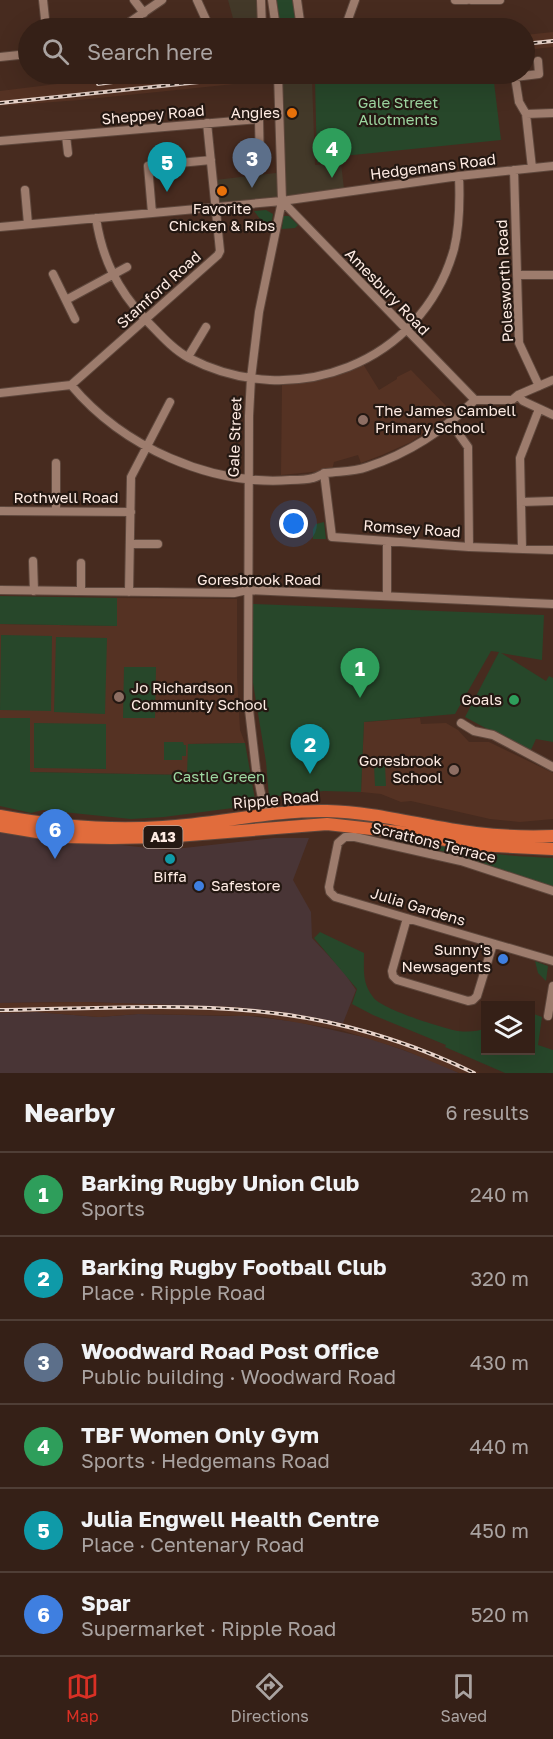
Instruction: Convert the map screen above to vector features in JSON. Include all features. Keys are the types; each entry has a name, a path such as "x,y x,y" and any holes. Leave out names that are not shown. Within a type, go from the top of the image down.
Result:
{"highway":[{"name":"Ripple Road","path":"0,816 31,822 111,828 163,827 279,813 345,812 382,816 482,834 553,836"},
{"name":"Ripple Road","path":"0,826 67,837 111,838 164,837 327,824 399,832 476,845 553,849"}],"street":[{"path":"43,0 45,18"},
{"path":"134,0 144,13"},
{"path":"137,18 162,0"},
{"path":"197,0 205,18"},
{"path":"261,0 262,18"},
{"path":"272,0 275,18"},
{"path":"297,0 300,18"},
{"path":"349,18 355,0"},
{"path":"455,0 500,0"},
{"path":"0,57 18,55"},
{"path":"535,74 539,74 538,61"},
{"name":"Gale Street","path":"263,803 256,769 248,701 248,478 251,378 259,312 282,201 278,84"},
{"path":"516,84 519,102 525,114 532,168"},
{"path":"525,114 553,113"},
{"name":"Sheppey Road","path":"0,141 259,119 260,169"},
{"name":"Stamford Road","path":"71,385 218,255 220,251 207,123"},
{"path":"66,136 68,153"},
{"path":"152,213 148,166 211,160"},
{"name":"Hedgemans Road","path":"0,227 282,201 459,176 553,166"},
{"name":"Polesworth Road","path":"514,170 519,343 539,386"},
{"path":"96,218 102,248 112,274 126,297 163,337 188,357 220,371 251,378 286,381 309,379 332,374 366,360 405,330 422,311 440,285 454,250 458,230 459,176"},
{"path":"25,190 28,224"},
{"name":"Amesbury Road","path":"282,201 475,400"},
{"path":"66,300 127,267"},
{"path":"53,274 75,319"},
{"path":"517,275 553,275"},
{"path":"188,357 206,327"},
{"path":"0,393 71,385 103,417 127,435 186,466 248,478 288,480 315,478 324,473 348,472 367,467 408,450 451,423 475,400 512,400 518,395 553,380"},
{"path":"518,395 523,401 553,415"},
{"path":"129,592 131,477 170,402"},
{"path":"522,548 520,458 539,409"},
{"path":"451,423 468,447 469,547"},
{"path":"56,463 56,511"},
{"name":"Romsey Road","path":"324,473 332,537 469,547 553,550"},
{"path":"521,502 553,501"},
{"name":"Rothwell Road","path":"0,511 131,512"},
{"path":"387,541 387,596"},
{"path":"131,544 158,544"},
{"path":"33,561 34,591"},
{"path":"81,562 81,591"},
{"name":"Goresbrook Road","path":"0,590 234,593 247,590 553,604"},
{"path":"461,723 474,731 493,735 553,767"},
{"path":"255,816 263,803 279,813"},
{"name":"Scrattons Terrace","path":"341,839 356,837 368,839 461,861 553,891"},
{"name":"Julia Gardens","path":"341,839 337,845 329,887 332,895 553,961"},
{"path":"407,918 392,971 397,980 468,1001 474,1000 493,944"},
{"path":"548,1016 552,990"}],"shaded area":[{"path":"228,0 259,0 263,18 233,18"},
{"path":"553,32 553,47 535,49 535,34"},
{"path":"57,84 234,84 0,106 0,91"},
{"path":"283,84 312,84 315,165 341,163 344,189 219,203 217,200 215,180 284,172"},
{"name":"The James Cambell Primary School","path":"363,364 379,390 411,370 453,413 411,442 361,463 358,455 334,462 332,470 281,475 282,385 324,379"},
{"name":"Jo Richardson Community School","path":"117,598 237,599 237,677 240,730 245,743 188,744 188,775 29,772 30,718 0,718 0,624 117,626"},
{"name":"Goresbrook School","path":"420,718 421,724 446,723 458,730 469,742 489,742 553,773 553,819 520,822 490,819 411,801 401,802 381,794 361,792 364,722"},
{"path":"0,826 58,838 166,850 274,838 309,838 293,880 311,912 312,938 343,971 356,990 343,1023 283,1012 234,1007 83,1002 0,1003"},
{"path":"83,1002 234,1007 316,1018 402,1040 480,1073 459,1073 404,1050 341,1030 259,1016 138,1014 99,1017 36,1012 0,1013 0,1003"},
{"path":"36,1012 99,1017 138,1014 241,1015 298,1022 372,1039 434,1061 459,1073 0,1073 0,1013"}],"green space":[{"path":"276,0 296,0 299,18 279,18"},
{"name":"Gale Street Allotments","path":"315,84 494,84 501,140 343,156 317,163"},
{"path":"266,210 273,214 271,227 263,223 254,211"},
{"path":"283,216 289,216 298,225 295,228 282,229"},
{"path":"324,522 326,539 313,539 313,529 316,524"},
{"path":"0,596 117,598 117,626 0,624"},
{"path":"253,604 544,615 542,660 501,653 546,681 549,676 553,678 553,742 536,739 530,752 465,717 499,652 491,651 455,714 364,722 361,792 324,791 269,797 266,762 253,683"},
{"path":"1,635 52,636 51,711 0,710"},
{"path":"56,637 107,638 105,714 54,712"},
{"path":"124,667 156,667 155,718 123,718"},
{"name":"Castle Green","path":"0,718 30,718 30,772 187,775 188,744 245,743 256,805 131,819 43,810 31,813 0,806"},
{"path":"34,723 106,724 106,769 34,768"},
{"path":"164,742 183,742 186,745 186,756 182,756 182,760 164,760"},
{"path":"385,765 386,786 375,786 374,766"},
{"path":"328,828 388,835 488,853 553,858 553,887 433,848 372,835 309,830"},
{"path":"320,932 364,953 365,981 369,992 378,1002 387,1007 458,1031 481,1029 481,1055 535,1055 535,1014 542,1017 538,1045 553,1050 553,1073 505,1073 352,1004 357,989 314,938"},
{"path":"535,961 548,966 546,981 538,973"}],"railway":[{"path":"535,43 553,41"},
{"path":"0,103 180,84"},
{"path":"0,1010 192,1007 283,1014 368,1032 422,1050 474,1073"}],"place":[{"name":"Angies","path":"292,113"},
{"name":"TBF Women Only Gym","path":"332,178"},
{"name":"Woodward Road Post Office","path":"252,188"},
{"name":"Favorite Chicken & Ribs","path":"222,191"},
{"name":"Julia Engwell Health Centre","path":"167,192"},
{"name":"The James Cambell Primary School","path":"363,420"},
{"name":"Jo Richardson Community School","path":"119,697"},
{"name":"Barking Rugby Union Club","path":"360,698"},
{"name":"Goals","path":"514,700"},
{"name":"Goresbrook School","path":"454,770"},
{"name":"Barking Rugby Football Club","path":"310,774"},
{"name":"Spar","path":"55,859"},
{"name":"Biffa","path":"170,859"},
{"name":"Safestore","path":"199,886"},
{"name":"Sunny's Newsagents","path":"503,959"}]}
